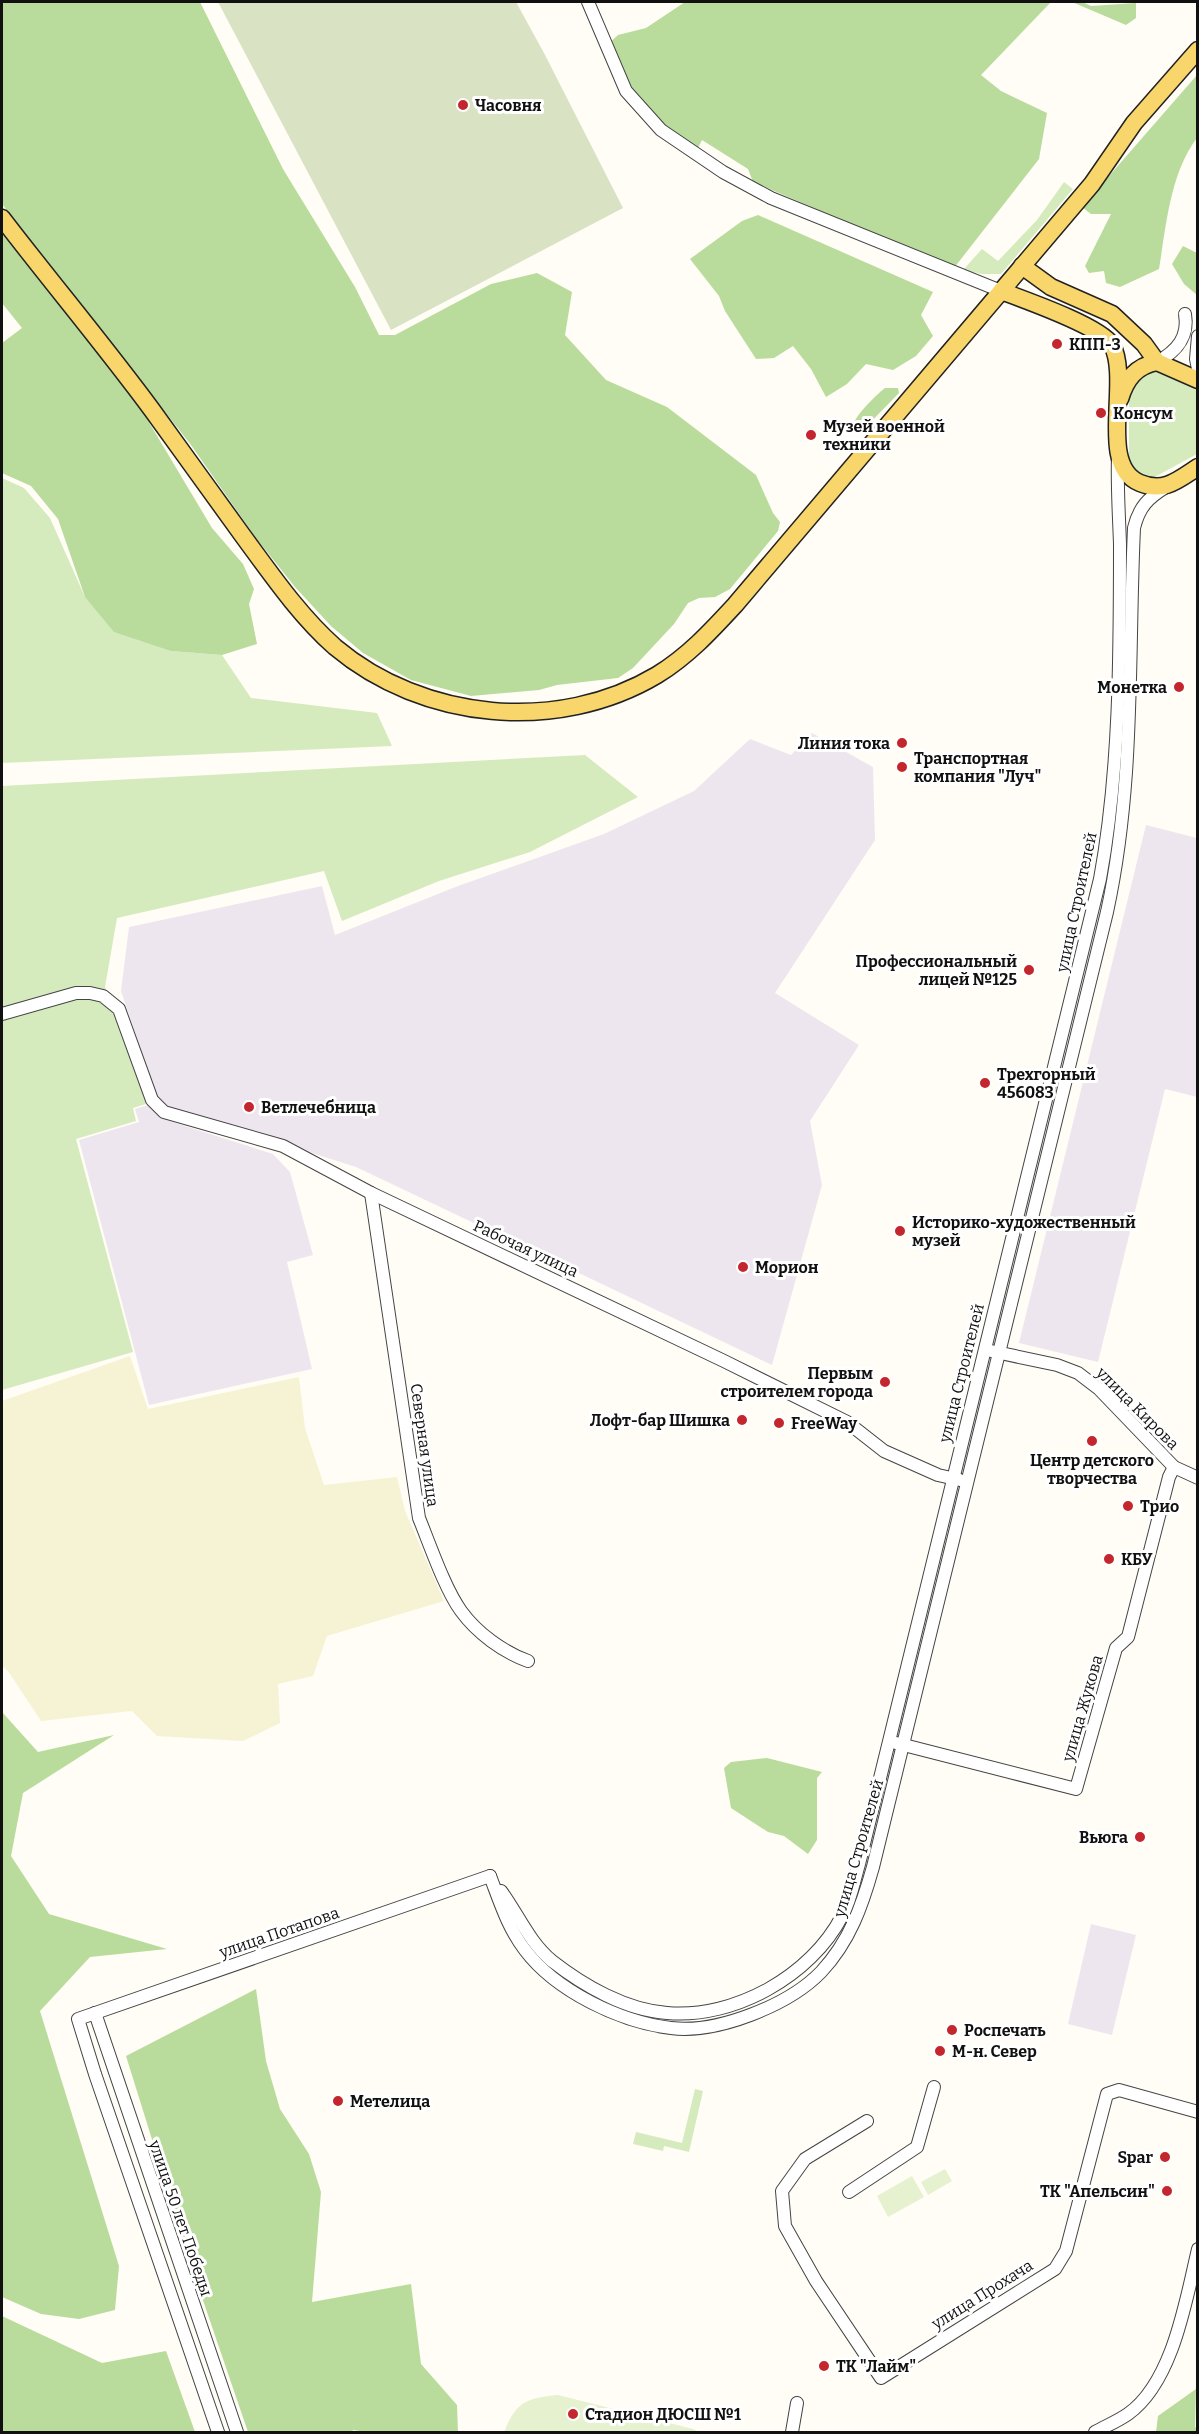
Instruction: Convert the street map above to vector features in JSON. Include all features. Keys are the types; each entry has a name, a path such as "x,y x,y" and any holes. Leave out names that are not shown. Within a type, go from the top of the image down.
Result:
{"main road":[{"path":"2,218 138,392 271,574 304,616 335,646 384,680 431,700 483,711 531,711 587,703 640,684 684,656 735,605 1092,184 1134,123 1197,50"},
{"path":"1022,266 1052,286 1112,314 1138,338 1157,362 1197,380"},
{"path":"1001,291 1043,307 1103,335 1112,346 1117,362 1118,450 1121,466 1130,478 1154,487 1168,486 1197,467"},
{"path":"1118,406 1127,381 1133,374 1157,362"}],"street":[{"path":"588,2 626,91 660,130 723,172 771,198 1001,291"},
{"path":"1157,362 1169,356 1185,335 1185,314 1197,318"},
{"path":"1197,336 1197,369"},
{"name":"улица Строителей","path":"490,1876 532,1941 550,1960 589,1986 627,2004 665,2013 684,2014 736,2004 782,1981 817,1952 842,1917 850,1896 1087,939 1106,845 1116,726 1120,542 1118,450"},
{"name":"улица Строителей","path":"490,1876 508,1925 526,1951 542,1968 586,2000 620,2016 672,2028 718,2024 745,2017 796,1993 820,1972 852,1929 859,1914 903,1744 1114,881 1124,817 1130,727 1134,528 1142,505 1148,498 1168,486"},
{"name":"Рабочая улица","path":"2,1014 76,993 103,996 119,1009 152,1100 164,1112 283,1146 371,1193 724,1360 847,1422 884,1450 938,1475 967,1482"},
{"name":"Северная улица","path":"371,1193 419,1518 439,1568 461,1611 509,1654 528,1661"},
{"name":"улица Кирова","path":"984,1349 1057,1365 1078,1373 1099,1389 1173,1467 1197,1478"},
{"name":"улица Жукова","path":"903,1744 1076,1789 1116,1648 1128,1636 1173,1467"},
{"path":"888,1742 903,1744"},
{"name":"улица Потапова","path":"78,2019 490,1876"},
{"path":"620,2016 627,2004"},
{"name":"улица 50 лет Победы","path":"95,2013 237,2433"},
{"name":"улица 50 лет Победы","path":"78,2019 218,2433"},
{"path":"849,2192 917,2147 934,2087"},
{"name":"улица Прохача","path":"867,2121 805,2159 782,2191 785,2226 816,2281 881,2378 1055,2269 1066,2251 1107,2094 1119,2090 1197,2112"},
{"path":"1095,2433 1129,2413 1158,2378 1172,2349 1197,2249"},
{"path":"792,2433 797,2403"}],"shaded area":[{"path":"812,733 873,767 875,840 775,993 859,1045 810,1121 822,1185 772,1365 356,1167 166,1107 155,1092 121,991 129,927 322,886 335,935 458,886 604,834 694,791 750,739 791,755"},
{"path":"1146,825 1197,838 1197,1097 1165,1089 1098,1362 1019,1343"},
{"path":"148,1105 163,1119 273,1154 290,1172 313,1255 287,1262 312,1369 149,1405 79,1140 139,1122 135,1109"},
{"path":"130,1356 148,1409 299,1377 305,1428 324,1485 397,1477 405,1511 444,1601 327,1636 313,1676 278,1684 280,1723 243,1741 157,1736 132,1711 41,1721 8,1671 2,1666 2,1401"},
{"path":"1091,1924 1136,1935 1112,2035 1068,2024"}],"green space":[{"path":"2,2 200,2 283,169 355,287 379,335 395,335 491,284 537,273 572,292 565,335 606,380 667,407 756,475 773,513 780,522 778,531 730,589 715,597 699,598 688,603 674,624 633,668 618,678 557,685 539,690 471,696 411,680 363,653 331,626 295,587 256,538 191,445 2,204"},
{"path":"218,2 516,2 623,208 391,330"},
{"path":"685,2 1051,2 981,75 1001,91 1047,113 1039,159 954,268 753,182 748,169 702,140 694,156 644,116 606,46 618,35 646,28"},
{"path":"1072,2 1082,2 1091,6 1136,3 1136,18 1126,25"},
{"path":"1197,75 1197,138 1181,167 1170,201 1159,269 1120,287 1106,283 1104,271 1089,273 1085,266 1111,214 1091,214 1082,207"},
{"path":"1064,182 1073,189 1001,274 982,274 963,270 982,249 998,261 1037,220"},
{"path":"758,215 933,292 921,315 933,336 916,356 893,370 866,364 847,384 826,397 811,369 793,346 774,358 756,359 725,311 719,296 690,259 742,221"},
{"path":"2,229 138,404 212,528 243,564 254,589 249,604 257,644 222,655 171,651 114,632 85,597 58,519 31,486 2,473 2,343 22,328 2,303"},
{"path":"1183,246 1197,253 1197,295 1184,284 1172,264"},
{"path":"1153,371 1159,371 1197,388 1197,454 1151,479 1138,475 1129,461 1129,398 1137,381"},
{"path":"885,388 898,388 899,393 860,433 852,429 860,413"},
{"path":"2,478 24,488 50,518 85,597 171,651 222,655 251,698 377,713 392,746 2,763"},
{"path":"585,755 638,797 530,852 439,881 342,921 324,871 117,918 105,987 146,1104 133,1108 136,1121 76,1139 133,1352 2,1390 2,786"},
{"path":"2,1712 38,1752 114,1735 23,1793 11,1856 49,1914 167,1949 90,1957 40,2011 119,2266 115,2310 79,2319 41,2314 2,2297"},
{"path":"767,1758 822,1772 817,1778 817,1840 808,1854 784,1836 768,1832 731,1808 724,1768 731,1762"},
{"path":"256,1989 266,2061 280,2109 309,2154 321,2192 312,2302 411,2284 421,2364 457,2405 458,2432 353,2430 352,2432 248,2432 194,2274 126,2056"},
{"path":"695,2089 703,2091 689,2152 664,2146 663,2151 633,2144 636,2132 682,2143"},
{"path":"945,2169 952,2181 928,2195 921,2182"},
{"path":"912,2176 924,2197 888,2217 877,2196"},
{"path":"2,2316 102,2363 166,2351 195,2432 2,2432"},
{"path":"1196,2389 1195,2427 1197,2432 1156,2432 1158,2416"},
{"name":"Стадион ДЮСШ №1","path":"558,2395 699,2432 504,2432 513,2414 524,2403"}],"place":[{"name":"Часовня","path":"463,105"},
{"name":"КПП-3","path":"1057,344"},
{"name":"Консум","path":"1101,413"},
{"name":"Музей военной техники","path":"811,435"},
{"name":"Монетка","path":"1179,687"},
{"name":"Линия тока","path":"902,743"},
{"name":"Транспортная компания \"Луч\"","path":"902,767"},
{"name":"Профессиональный лицей №125","path":"1029,970"},
{"name":"Трехгорный 456083","path":"985,1083"},
{"name":"Ветлечебница","path":"249,1107"},
{"name":"Историко-художественный музей","path":"900,1231"},
{"name":"Морион","path":"743,1267"},
{"name":"Первым строителем города","path":"885,1382"},
{"name":"Лофт-бар Шишка","path":"742,1420"},
{"name":"FreeWay","path":"779,1423"},
{"name":"Центр детского творчества","path":"1092,1441"},
{"name":"Трио","path":"1128,1506"},
{"name":"КБУ","path":"1109,1559"},
{"name":"Вьюга","path":"1140,1837"},
{"name":"Роспечать","path":"952,2030"},
{"name":"М-н. Север","path":"940,2051"},
{"name":"Метелица","path":"338,2101"},
{"name":"Spar","path":"1165,2157"},
{"name":"ТК \"Апельсин\"","path":"1167,2191"},
{"name":"ТК \"Лайм\"","path":"824,2366"},
{"name":"Стадион ДЮСШ №1","path":"573,2414"}]}
